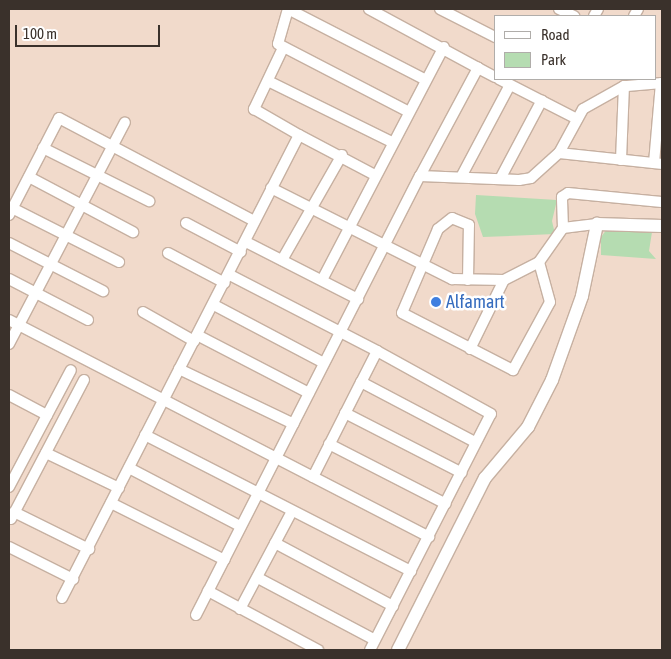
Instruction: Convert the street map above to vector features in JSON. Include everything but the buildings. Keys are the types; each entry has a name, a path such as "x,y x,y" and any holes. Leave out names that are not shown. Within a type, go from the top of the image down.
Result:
{"street":[{"path":"407,111 283,48 276,38 288,9 424,79"},
{"path":"369,9 444,47 493,76"},
{"path":"440,9 493,36"},
{"path":"559,9 572,15"},
{"path":"322,280 352,228 374,175 407,111 444,47"},
{"path":"283,48 255,111 342,156 374,175"},
{"path":"196,615 420,176 478,68"},
{"path":"501,80 578,119"},
{"path":"268,81 392,142"},
{"path":"420,176 500,180 531,178 559,153 583,109 624,86 662,83 658,164 559,153"},
{"path":"461,177 510,85"},
{"path":"622,160 624,86"},
{"path":"500,180 542,100"},
{"path":"119,262 10,212 58,118 254,221"},
{"path":"9,344 13,322 36,292 48,264 125,122"},
{"path":"62,598 89,549 163,399 228,279 254,221 299,135"},
{"path":"43,148 149,201"},
{"path":"282,260 342,156"},
{"path":"29,177 133,232"},
{"path":"271,188 385,244 423,266 452,278 468,280 504,280 539,262 563,228 562,197 568,193 662,202"},
{"path":"468,280 466,220 452,218 442,224 402,313 505,369 516,368 550,302 539,262"},
{"path":"186,222 241,252"},
{"path":"563,228 597,224 662,226"},
{"path":"398,650 485,478 528,427 552,380 582,296 597,224"},
{"path":"246,242 358,299"},
{"path":"9,243 103,291"},
{"path":"168,253 341,330 491,411 462,473 370,650"},
{"path":"9,279 88,320"},
{"path":"470,349 504,280"},
{"path":"214,304 324,363"},
{"path":"143,312 309,393"},
{"path":"13,322 429,537"},
{"path":"313,476 377,351"},
{"path":"179,369 294,424"},
{"path":"9,487 71,370"},
{"path":"84,380 12,515 89,549"},
{"path":"361,382 475,442"},
{"path":"9,395 47,415"},
{"path":"345,413 462,473"},
{"path":"145,435 411,571"},
{"path":"329,444 446,504"},
{"path":"46,453 119,488"},
{"path":"129,468 240,526"},
{"path":"111,503 225,560"},
{"path":"240,609 292,511"},
{"path":"275,544 393,606"},
{"path":"9,547 72,579"},
{"path":"258,578 375,640"},
{"path":"208,591 318,650"}],"green space":[{"path":"476,195 557,200 552,221 555,234 483,237 475,214"},
{"path":"607,229 652,232 649,251 656,259 601,255 601,237"}],"place":[{"name":"Alfamart","path":"436,302"}]}
